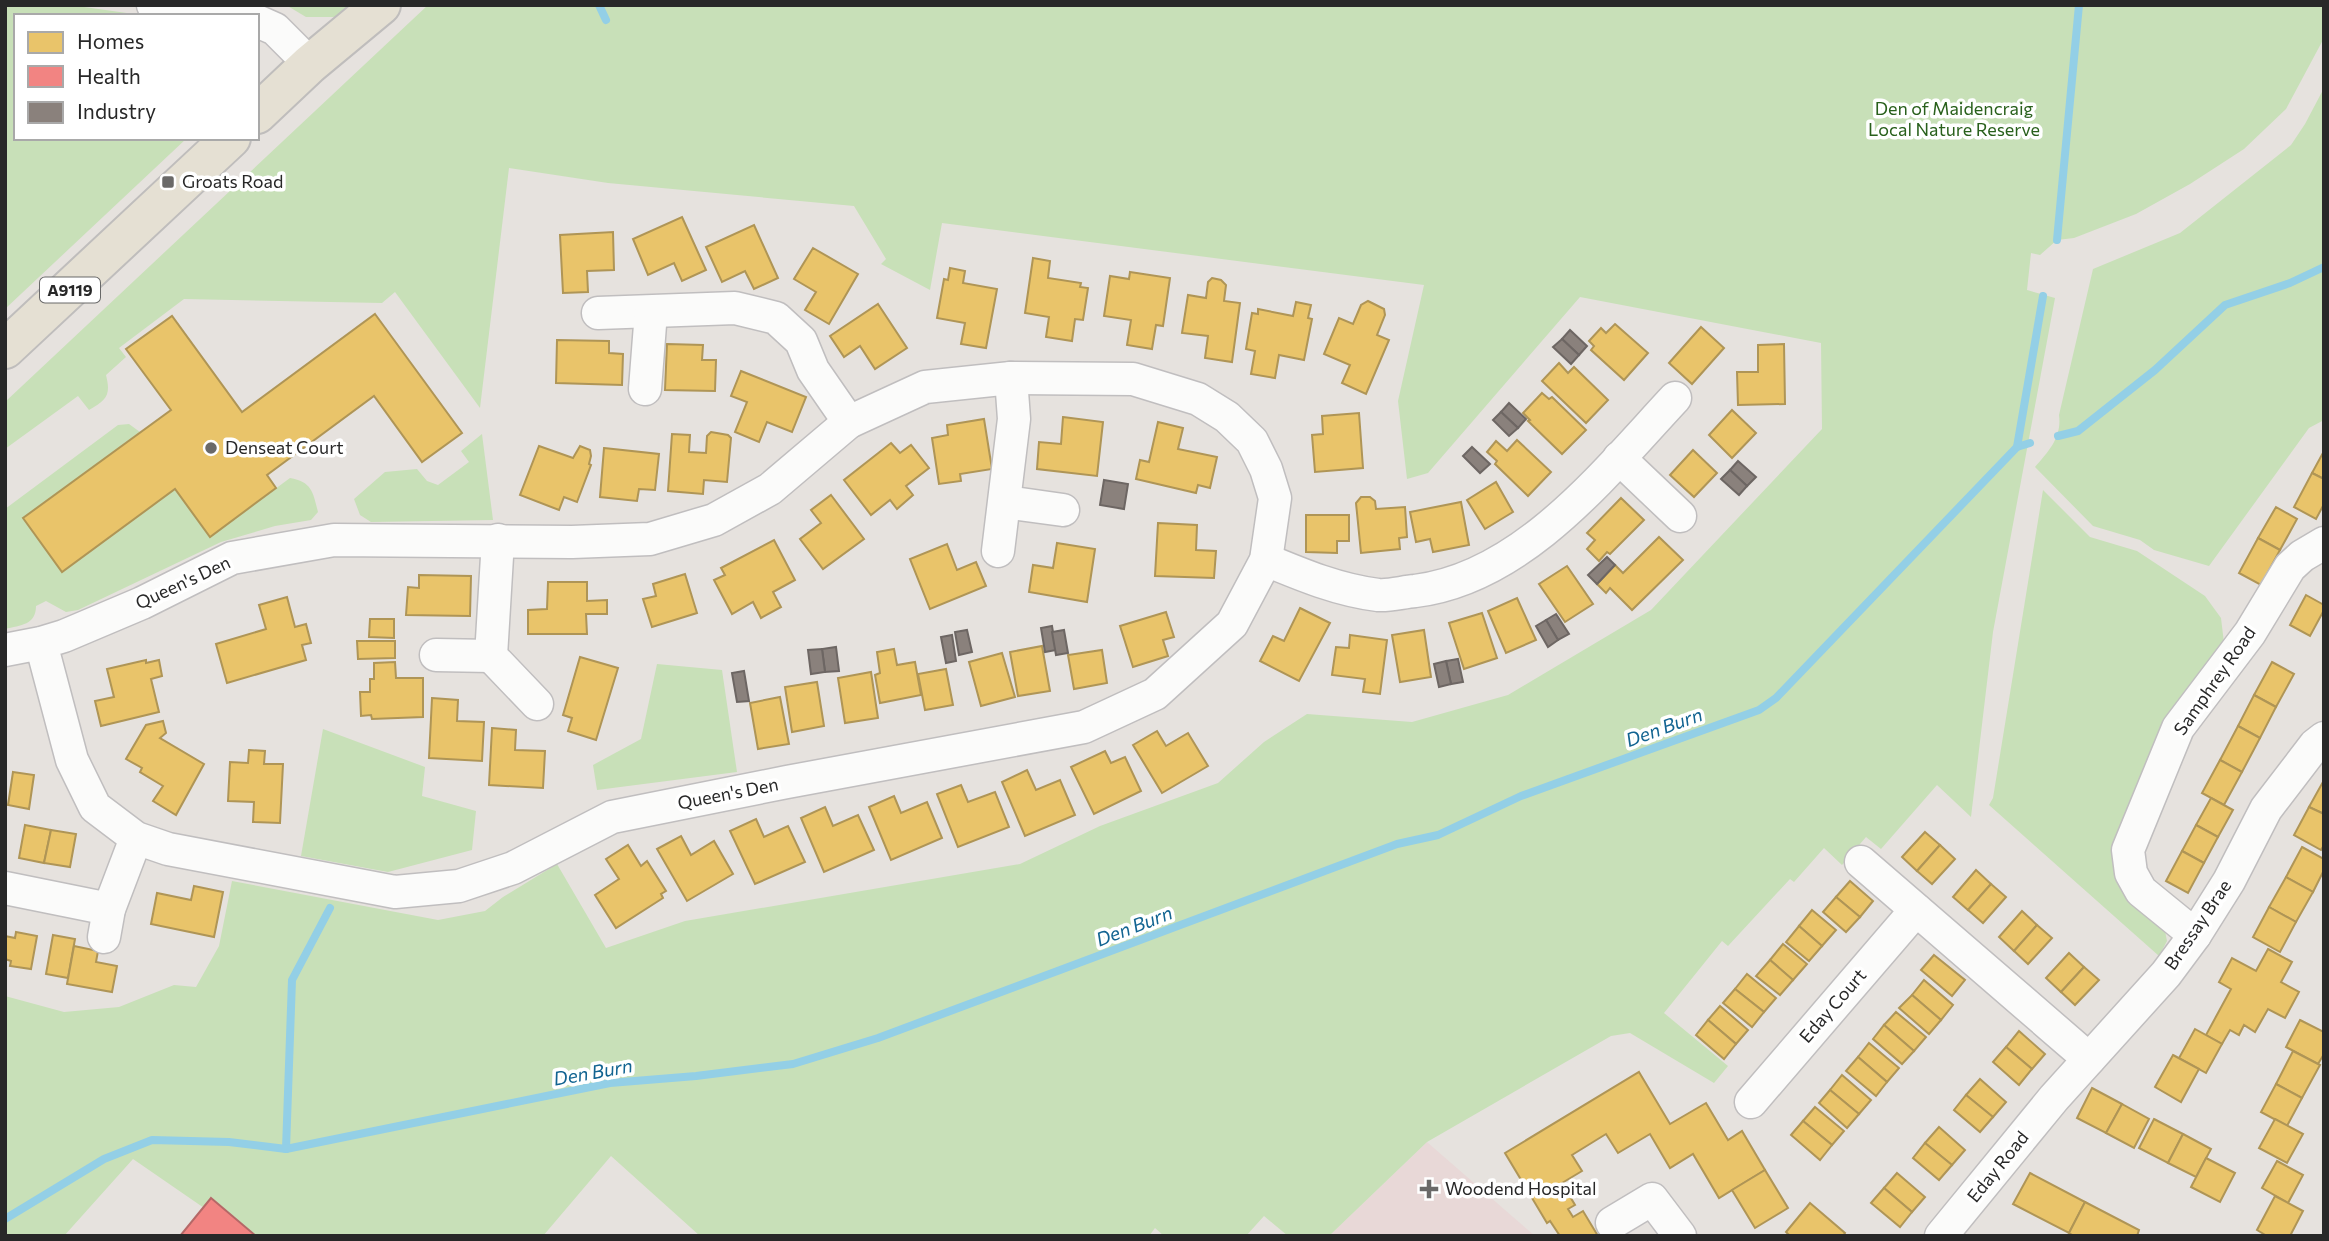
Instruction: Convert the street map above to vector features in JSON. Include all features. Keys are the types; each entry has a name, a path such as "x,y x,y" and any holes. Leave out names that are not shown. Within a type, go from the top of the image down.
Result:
{"main road":[{"path":"259,112 310,64 381,5"},
{"name":"A9119","path":"5,349 229,140"}],"street":[{"path":"169,6 231,14"},
{"path":"259,22 275,29 310,64"},
{"path":"598,313 735,308 776,318 801,341 813,370 849,422"},
{"path":"645,390 651,312"},
{"path":"998,551 1014,419 1011,378"},
{"name":"Queen's Den","path":"5,650 64,636 142,603 232,558 334,540 572,542 650,539 714,520 770,489 849,422 925,387 1011,378 1133,379 1198,398 1227,417 1252,441 1266,468 1275,498 1266,560 1232,624 1155,694 1084,727 612,817 513,868 459,886 395,892 168,849 136,838 95,807 72,760 41,643"},
{"path":"1266,560 1324,583 1380,595 1440,588 1499,564 1551,526 1675,398"},
{"path":"1619,458 1680,516"},
{"path":"1005,502 1063,510"},
{"path":"491,656 498,540"},
{"name":"Samphrey Road","path":"2195,934 2141,891 2131,873 2128,850 2178,728 2250,632 2290,567 2324,543"},
{"path":"436,655 491,656 537,704"},
{"name":"Bressay Brae","path":"2054,1098 2166,974 2229,881 2266,809 2315,745 2324,738"},
{"path":"5,888 107,923 136,838"},
{"path":"1861,862 2089,1059"},
{"name":"Eday Court","path":"1751,1102 1916,910"},
{"name":"Eday Road","path":"1941,1236 2054,1098"},
{"path":"1612,1223 1652,1199 1680,1236"}],"shaded area":[{"name":"Woodend Hospital","path":"1427,1142 1535,1236 1329,1236"}],"green space":[{"path":"5,5 70,5 134,14 14,14 14,140 185,140 5,309"},
{"path":"286,5 361,5 349,17 306,17"},
{"name":"Den of Maidencraig Local Nature Reserve","path":"428,5 2324,5 2324,38 2286,109 2244,149 2190,184 2136,214 2074,238 2057,240 2040,255 2031,253 2027,290 2055,298 1993,632 1971,817 1937,785 1881,849 1866,837 1842,865 1824,848 1794,882 1790,879 1728,946 1722,941 1664,1013 1728,1066 1714,1083 1630,1033 1611,1036 1427,1142 1329,1236 1288,1236 1264,1216 1246,1236 1164,1236 1155,1228 1149,1236 700,1236 611,1156 543,1236 236,1236 207,1210 133,1159 64,1236 5,1236 5,996 64,1012 119,1007 174,985 196,987 219,946 232,881 438,920 485,911 557,864 606,948 685,921 1020,864 1100,826 1218,783 1264,742 1307,714 1412,722 1508,695 1651,610 1822,429 1821,343 1580,297 1428,473 1407,479 1398,401 1424,285 942,223 930,290 881,264 886,259 854,206 608,183 509,168 480,408 395,292 382,303 184,299 119,348 126,357 106,375 108,392 100,403 89,410 78,396 5,449 5,402"},
{"path":"2324,88 2324,420 2309,428 2209,566 2154,550 2140,540 2093,526 2035,467 2056,437 2093,269 2180,233 2291,145"},
{"path":"129,424 140,432 23,518 62,571 175,489 210,537 290,478 307,485 315,499 318,512 311,520 275,526 221,542 78,610 66,612 46,601 36,606 30,621 5,629 5,509 118,425"},
{"path":"482,434 493,520 371,522 360,515 354,499 385,472 417,469 427,481 438,485 469,462 461,451"},
{"path":"2043,490 2090,537 2137,551 2205,596 2221,618 2224,643 2161,733 2113,861 2123,891 2163,921 2167,941 2159,956 1989,805 1993,798"},
{"path":"657,664 722,670 737,772 597,790 593,765 641,739"},
{"path":"323,729 425,767 422,796 476,811 472,850 388,872 301,856"}],"building: Homes":[{"path":"682,217 706,270 682,281 674,263 648,275 633,239"},
{"path":"754,225 778,278 754,289 745,271 722,282 706,247"},
{"path":"613,232 614,270 587,271 588,292 563,293 560,235"},
{"path":"813,248 858,274 829,324 805,310 816,292 794,279"},
{"path":"1033,258 1050,261 1048,278 1081,283 1080,287 1088,288 1083,320 1075,319 1072,341 1046,337 1049,317 1025,313"},
{"path":"950,268 965,271 963,283 997,289 986,348 961,344 965,323 937,318 944,279 948,280"},
{"path":"1130,272 1170,278 1163,326 1156,325 1152,349 1127,345 1131,320 1104,316 1110,276 1129,279"},
{"path":"1212,278 1221,280 1226,285 1224,301 1240,303 1232,362 1205,358 1208,336 1182,333 1188,295 1206,298 1208,282"},
{"path":"1368,301 1384,309 1385,315 1377,335 1389,340 1366,394 1342,383 1350,365 1324,354 1339,318 1353,324 1361,305"},
{"path":"1296,302 1311,305 1308,318 1312,319 1304,360 1279,355 1275,378 1251,374 1255,351 1246,349 1252,313 1258,314 1258,309 1293,316"},
{"path":"878,304 907,348 875,369 860,346 844,357 830,336"},
{"name":"Denseat Court","path":"375,314 462,433 422,462 374,396 267,475 276,488 210,537 175,489 62,572 23,518 171,410 126,349 172,316 242,412"},
{"path":"1615,324 1648,353 1624,380 1591,350 1594,346 1589,341 1601,328 1606,333"},
{"path":"1701,327 1724,348 1692,384 1669,363"},
{"path":"557,340 609,341 609,353 623,354 622,385 556,383"},
{"path":"667,344 703,345 702,360 716,360 715,391 665,390"},
{"path":"1784,344 1785,404 1738,405 1737,372 1758,372 1758,345"},
{"path":"1559,363 1568,373 1574,367 1608,400 1586,423 1542,381"},
{"path":"741,371 806,397 792,432 767,422 759,442 735,432 747,402 731,396"},
{"path":"1542,393 1549,399 1552,397 1586,430 1562,454 1523,413"},
{"path":"1732,410 1756,433 1732,458 1709,435"},
{"path":"1359,413 1363,468 1315,472 1312,435 1323,434 1322,416"},
{"path":"1063,417 1103,422 1097,476 1037,469 1039,442 1061,444"},
{"path":"984,419 992,469 960,474 961,481 939,484 932,438 948,435 947,425"},
{"path":"1158,422 1183,428 1178,449 1217,457 1210,488 1198,485 1196,493 1136,479 1140,460 1149,462"},
{"path":"711,432 731,438 727,482 704,480 703,494 668,491 672,434 690,435 689,452 706,453 707,436"},
{"path":"1517,440 1551,472 1528,496 1495,464 1497,461 1487,452 1496,441 1507,451"},
{"path":"891,443 900,453 911,445 929,468 906,486 913,495 897,509 890,500 871,515 844,480"},
{"path":"539,446 573,458 580,446 590,450 591,465 577,502 564,497 559,510 520,495"},
{"path":"604,448 659,454 655,490 639,489 637,501 600,497"},
{"path":"1693,450 1717,473 1694,497 1670,475"},
{"path":"2324,451 2324,479 2312,473"},
{"path":"2312,473 2324,479 2324,504 2316,519 2294,507"},
{"path":"1496,482 1513,512 1485,529 1467,500"},
{"path":"831,495 864,539 823,569 800,539 821,523 811,510"},
{"path":"1361,497 1370,497 1375,501 1376,509 1405,507 1407,537 1399,538 1400,549 1361,553 1356,503"},
{"path":"1621,498 1644,520 1610,554 1607,552 1599,561 1587,549 1595,540 1587,533"},
{"path":"1461,502 1469,545 1433,552 1430,539 1416,542 1410,512"},
{"path":"2276,507 2297,519 2280,550 2258,538"},
{"path":"1306,515 1349,515 1349,541 1337,541 1337,553 1306,552"},
{"path":"1158,523 1197,525 1196,550 1216,551 1214,578 1155,576"},
{"path":"1659,537 1683,560 1632,610 1610,588 1606,593 1597,584 1615,565 1623,573"},
{"path":"2258,538 2280,550 2261,585 2239,573"},
{"path":"774,540 795,580 773,592 781,607 761,618 753,602 732,614 714,580 725,575 721,568"},
{"path":"1057,543 1095,549 1087,602 1029,592 1033,565 1053,568"},
{"path":"947,544 957,570 976,562 986,586 930,609 910,559"},
{"path":"1567,566 1593,604 1565,622 1539,584"},
{"path":"685,574 697,613 652,627 643,599 656,596 653,584"},
{"path":"419,575 471,576 470,616 406,615 408,587 419,588"},
{"path":"548,582 587,582 587,601 607,600 607,614 586,614 587,634 528,634 528,610 547,609"},
{"path":"2306,595 2324,605 2310,636 2290,625"},
{"path":"287,597 295,627 306,624 311,643 302,645 306,660 227,683 216,644 266,629 259,605"},
{"path":"1517,598 1536,640 1506,653 1488,611"},
{"path":"1300,608 1330,623 1299,681 1260,661 1273,636 1284,641"},
{"path":"1166,612 1174,637 1163,640 1168,656 1133,667 1120,626"},
{"path":"1482,613 1497,658 1464,669 1449,623"},
{"path":"370,619 394,619 394,638 369,637"},
{"path":"1424,630 1431,677 1400,682 1392,635"},
{"path":"1350,635 1387,640 1380,694 1363,692 1365,679 1332,675 1336,647 1349,648"},
{"path":"357,641 395,641 395,658 358,659"},
{"path":"1042,646 1050,691 1018,696 1010,652"},
{"path":"894,649 897,665 915,662 921,695 880,703 875,675 880,673 877,652"},
{"path":"1102,650 1107,683 1074,689 1068,655"},
{"path":"1002,653 1015,697 981,706 969,662"},
{"path":"580,657 618,668 596,740 568,731 572,718 563,715"},
{"path":"146,660 146,663 159,660 162,676 151,679 159,712 101,726 95,701 114,697 107,669"},
{"path":"395,662 396,678 423,678 423,717 372,719 371,715 361,716 360,692 370,692 370,679 374,679 374,663"},
{"path":"2272,662 2294,674 2276,707 2254,695"},
{"path":"946,669 953,705 925,710 918,674"},
{"path":"871,672 878,718 845,723 838,678"},
{"path":"817,682 824,726 792,732 785,687"},
{"path":"2254,695 2276,707 2260,738 2238,726"},
{"path":"780,697 789,744 758,749 750,703"},
{"path":"432,698 458,700 457,721 484,722 482,761 429,758"},
{"path":"163,721 166,733 160,738 204,764 176,815 153,801 163,786 140,772 142,768 126,759 146,725"},
{"path":"2238,726 2260,738 2242,772 2220,760"},
{"path":"492,728 516,730 515,750 545,751 543,788 489,785"},
{"path":"1157,731 1166,746 1188,733 1208,766 1162,793 1133,745"},
{"path":"249,750 265,751 264,764 283,764 280,823 253,822 254,802 228,801 230,762 248,763"},
{"path":"1105,751 1111,763 1125,757 1141,791 1094,814 1071,767"},
{"path":"2220,760 2242,772 2224,805 2202,793"},
{"path":"1027,770 1036,790 1060,780 1075,815 1025,836 1002,782"},
{"path":"13,772 34,775 29,809 8,805"},
{"path":"2324,780 2324,814 2309,807"},
{"path":"961,785 968,802 995,792 1009,827 958,847 937,794"},
{"path":"894,796 901,813 927,802 942,838 891,860 869,807"},
{"path":"2211,798 2233,810 2218,837 2196,825"},
{"path":"825,807 833,826 858,815 874,850 824,872 801,818"},
{"path":"2309,807 2324,814 2324,845 2321,850 2294,835"},
{"path":"756,819 764,837 788,826 805,862 755,884 730,831"},
{"path":"25,825 51,830 44,863 19,858"},
{"path":"2196,825 2218,837 2204,863 2182,851"},
{"path":"51,830 76,834 70,867 44,863"},
{"path":"1925,832 1940,845 1917,871 1902,857"},
{"path":"681,836 691,855 714,841 733,874 687,901 657,849"},
{"path":"628,845 641,866 647,861 666,891 661,894 663,898 616,928 595,895 619,879 606,859"},
{"path":"1940,845 1955,859 1932,884 1917,871"},
{"path":"2302,847 2324,859 2324,870 2313,892 2286,877"},
{"path":"2182,851 2204,863 2188,893 2166,881"},
{"path":"1976,870 1991,884 1968,910 1953,897"},
{"path":"2286,877 2313,892 2296,922 2269,907"},
{"path":"1850,881 1873,901 1860,917 1836,897"},
{"path":"1991,884 2006,897 1983,923 1968,910"},
{"path":"194,886 223,892 214,937 151,924 157,893 191,900"},
{"path":"1836,897 1860,917 1846,932 1823,912"},
{"path":"2269,907 2296,922 2280,952 2253,937"},
{"path":"1812,910 1836,930 1822,946 1799,926"},
{"path":"2022,911 2037,925 2014,951 1999,937"},
{"path":"2037,925 2052,938 2028,964 2014,951"},
{"path":"1799,926 1822,946 1809,961 1786,942"},
{"path":"16,932 37,936 31,969 10,966 11,961 5,959 5,936 15,938"},
{"path":"53,935 75,939 68,978 46,974"},
{"path":"1783,944 1807,964 1793,980 1770,960"},
{"path":"74,946 98,951 96,962 117,966 112,992 67,984"},
{"path":"2268,949 2292,962 2281,982 2299,992 2285,1018 2268,1009 2255,1032 2244,1025 2239,1035 2230,1030 2222,1044 2206,1035 2231,989 2219,982 2232,958 2256,971"},
{"path":"2069,953 2084,967 2061,992 2046,978"},
{"path":"1934,955 1965,980 1952,996 1921,970"},
{"path":"1770,960 1793,980 1780,995 1756,976"},
{"path":"2084,967 2099,980 2075,1005 2061,992"},
{"path":"1747,974 1776,998 1764,1012 1735,989"},
{"path":"1924,980 1953,1005 1941,1020 1912,995"},
{"path":"1735,989 1764,1012 1752,1027 1723,1003"},
{"path":"1912,995 1941,1020 1929,1034 1899,1008"},
{"path":"1720,1006 1748,1030 1736,1044 1708,1020"},
{"path":"1896,1012 1926,1037 1914,1051 1884,1025"},
{"path":"1708,1020 1736,1044 1724,1059 1696,1035"},
{"path":"2300,1020 2324,1032 2324,1054 2318,1064 2286,1047"},
{"path":"1884,1025 1914,1051 1902,1064 1873,1039"},
{"path":"2195,1029 2222,1044 2206,1073 2179,1058"},
{"path":"2019,1031 2045,1054 2032,1069 2006,1047"},
{"path":"1869,1043 1899,1068 1887,1082 1858,1057"},
{"path":"2006,1047 2032,1069 2019,1085 1993,1062"},
{"path":"2293,1051 2320,1065 2302,1098 2276,1084"},
{"path":"2173,1055 2199,1069 2181,1102 2155,1087"},
{"path":"1858,1057 1887,1082 1876,1096 1846,1071"},
{"path":"1639,1072 1670,1124 1706,1103 1728,1140 1742,1131 1765,1170 1719,1198 1693,1154 1670,1168 1650,1134 1618,1153 1606,1134 1572,1155 1582,1171 1562,1183 1575,1205 1568,1209 1573,1217 1583,1211 1598,1236 1560,1236 1550,1221 1547,1223 1505,1153"},
{"path":"1842,1075 1871,1100 1859,1114 1830,1090"},
{"path":"1980,1079 2006,1102 1993,1117 1966,1095"},
{"path":"2276,1084 2302,1098 2287,1126 2261,1112"},
{"path":"2092,1088 2122,1104 2106,1133 2077,1118"},
{"path":"1830,1090 1859,1114 1847,1128 1819,1103"},
{"path":"1966,1095 1993,1117 1980,1132 1954,1110"},
{"path":"2122,1104 2149,1119 2134,1148 2106,1133"},
{"path":"1815,1107 1844,1131 1832,1145 1803,1121"},
{"path":"2154,1119 2183,1134 2168,1163 2139,1148"},
{"path":"2275,1119 2303,1134 2287,1163 2259,1148"},
{"path":"1803,1121 1832,1145 1820,1160 1791,1135"},
{"path":"1939,1127 1965,1150 1952,1165 1925,1143"},
{"path":"2183,1134 2211,1149 2196,1177 2168,1163"},
{"path":"1925,1143 1952,1165 1939,1180 1913,1158"},
{"path":"2206,1158 2235,1173 2220,1202 2191,1187"},
{"path":"2277,1161 2303,1175 2288,1203 2262,1188"},
{"path":"1765,1170 1788,1208 1755,1228 1732,1190"},
{"path":"1897,1173 1925,1197 1912,1212 1884,1188"},
{"path":"2030,1173 2085,1202 2069,1233 2013,1204"},
{"path":"1884,1188 1912,1212 1900,1227 1871,1203"},
{"path":"2275,1196 2303,1211 2290,1236 2267,1236 2257,1230"},
{"path":"2085,1202 2139,1230 2137,1236 2074,1236 2069,1233"},
{"path":"1810,1203 1845,1233 1843,1236 1790,1236 1786,1232"}],"building: Health":[{"path":"211,1198 256,1236 180,1236"}],"building: Industry":[{"path":"1570,330 1587,346 1579,355 1562,339"},
{"path":"1562,339 1579,355 1571,364 1553,347"},
{"path":"1509,403 1526,419 1518,428 1501,412"},
{"path":"1501,412 1518,428 1509,436 1493,420"},
{"path":"1472,447 1490,464 1480,473 1463,456"},
{"path":"1738,461 1756,477 1747,486 1730,470"},
{"path":"1730,470 1747,486 1739,495 1721,479"},
{"path":"1104,480 1128,484 1124,509 1100,505"},
{"path":"1607,557 1615,565 1597,584 1588,575"},
{"path":"1556,614 1569,634 1558,640 1546,620"},
{"path":"1546,620 1558,640 1548,647 1536,626"},
{"path":"1052,626 1056,650 1045,652 1041,628"},
{"path":"967,630 972,652 959,655 955,632"},
{"path":"1064,630 1068,653 1056,655 1052,632"},
{"path":"952,635 956,661 946,663 941,637"},
{"path":"836,647 839,671 825,672 822,649"},
{"path":"822,649 825,672 811,674 808,650"},
{"path":"1458,659 1463,682 1451,684 1446,661"},
{"path":"1446,661 1451,684 1439,687 1434,664"},
{"path":"744,671 749,701 737,702 732,673"}],"waterway":[{"path":"599,5 606,20"},
{"name":"Den Burn","path":"2057,240 2079,5"},
{"path":"2058,436 2078,431 2155,370 2225,305 2290,283 2324,267"},
{"name":"Den Burn","path":"5,1219 104,1159 152,1140 229,1142 286,1149 610,1083 793,1064 878,1038 1397,844 1438,835 1521,796 1759,710 1776,698 2017,447 2043,296"},
{"path":"2017,447 2030,443"},
{"path":"286,1149 292,980 330,908"}],"place":[{"name":"Groats Road","path":"168,182"},
{"name":"Denseat Court","path":"211,448"},
{"name":"Woodend Hospital","path":"1429,1189"}]}
